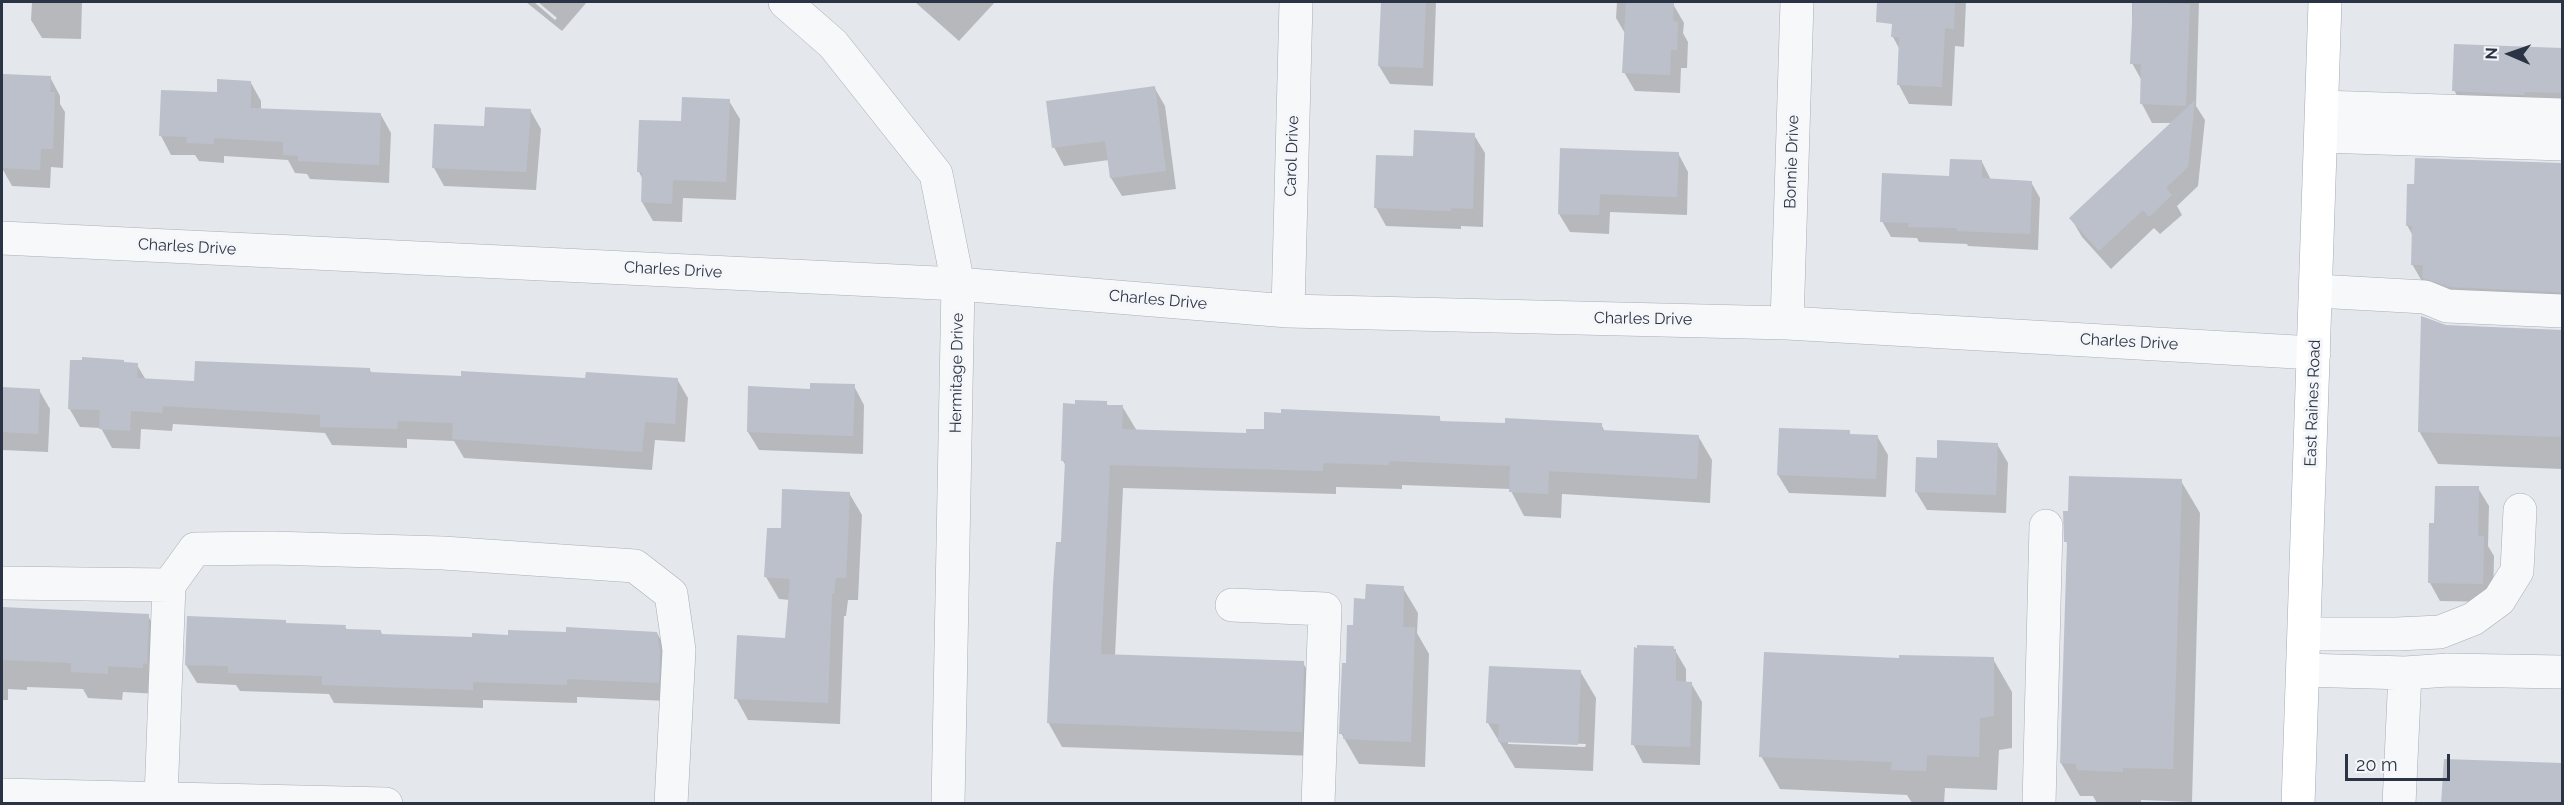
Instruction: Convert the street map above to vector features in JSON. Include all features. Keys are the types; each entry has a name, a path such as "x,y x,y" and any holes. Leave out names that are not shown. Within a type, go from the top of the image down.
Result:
{"main road":[{"name":"East Raines Road","path":"2298,804 2325,2"}],"street":[{"name":"Hermitage Drive","path":"785,2 833,44 936,174 958,284 948,804"},
{"name":"Carol Drive","path":"1288,311 1296,2"},
{"name":"Bonnie Drive","path":"1787,323 1797,2"},
{"path":"2321,121 2562,115"},
{"path":"2321,121 2562,144"},
{"name":"Charles Drive","path":"2,238 958,284 1288,311 1787,323 2314,352"},
{"path":"2425,297 2447,288 2562,289"},
{"path":"2317,291 2425,297 2446,306 2562,311"},
{"path":"2305,634 2440,632 2474,619 2499,600 2517,572 2520,510"},
{"path":"2039,804 2046,526"},
{"path":"161,799 169,585 195,549 271,548 432,553 635,566 671,594 679,650 671,804"},
{"path":"2,583 169,585"},
{"path":"1232,605 1325,609 1318,804"},
{"path":"2303,670 2405,673 2448,670 2562,672"},
{"path":"2399,804 2405,673"},
{"path":"2,795 386,804"}],"building":[{"path":"1381,2 1426,2 1423,68 1378,66"},
{"path":"1626,2 1674,3 1673,21 1678,22 1677,50 1671,50 1670,75 1622,73"},
{"path":"1877,2 1955,2 1954,29 1945,28 1942,87 1897,85 1899,37 1891,37 1892,24 1876,22"},
{"path":"2133,2 2190,4 2186,106 2140,104 2141,64 2130,64"},
{"path":"2454,44 2562,48 2562,93 2525,92 2524,95 2452,91"},
{"path":"3,74 51,76 50,92 55,92 53,149 41,149 40,170 2,168"},
{"path":"217,79 251,81 251,108 381,113 379,165 298,161 298,156 283,155 283,142 214,138 214,144 186,143 187,137 159,136 161,90 217,92"},
{"path":"1155,86 1166,171 1110,178 1105,141 1052,148 1046,101"},
{"path":"682,97 730,99 726,182 673,180 672,204 641,202 642,172 637,172 639,120 681,121"},
{"path":"2195,100 2188,167 2166,188 2172,195 2149,217 2143,210 2099,251 2069,218"},
{"path":"485,107 531,109 526,172 432,168 434,124 484,126"},
{"path":"1414,130 1475,133 1473,209 1451,208 1451,211 1374,208 1376,155 1413,156"},
{"path":"1560,148 1679,152 1677,197 1600,194 1599,215 1558,214"},
{"path":"2415,158 2562,163 2562,292 2451,287 2422,278 2423,265 2411,265 2412,226 2406,226 2407,184 2414,184"},
{"path":"1950,159 1982,160 1982,178 2032,181 2030,234 1957,231 1957,228 1908,227 1909,223 1880,222 1882,173 1949,176"},
{"path":"2421,316 2446,325 2562,330 2562,437 2418,432"},
{"path":"82,357 138,363 137,378 194,381 195,361 370,368 370,372 461,376 461,371 585,378 586,372 678,378 675,424 645,422 642,452 452,439 453,423 398,421 397,429 320,427 320,415 163,406 162,413 131,411 130,431 99,429 100,410 68,409 70,360 82,360"},
{"path":"810,383 855,384 853,436 747,432 748,386 810,389"},
{"path":"2,387 40,389 38,434 2,432"},
{"path":"1075,400 1107,401 1107,405 1123,405 1122,429 1246,433 1246,429 1264,429 1264,412 1281,413 1281,409 1440,416 1440,421 1505,423 1505,418 1602,423 1602,430 1699,435 1697,479 1549,471 1548,494 1509,492 1510,466 1389,461 1389,465 1323,463 1323,471 1110,465 1101,654 1304,661 1302,732 1047,723 1056,542 1061,542 1065,461 1061,461 1063,403 1075,404"},
{"path":"1779,428 1850,430 1850,434 1878,435 1876,479 1777,475"},
{"path":"1937,440 1998,443 1996,495 1915,492 1916,457 1937,458"},
{"path":"2069,476 2182,479 2173,769 2123,768 2123,772 2077,770 2076,764 2060,763 2067,542 2064,542 2063,511 2068,511"},
{"path":"2435,486 2479,486 2478,536 2484,536 2483,584 2428,583 2429,523 2434,523"},
{"path":"782,489 850,492 846,578 836,578 834,594 832,594 828,703 734,699 737,635 785,638 790,579 764,577 767,528 781,528"},
{"path":"1366,584 1404,586 1403,627 1415,627 1411,742 1343,739 1344,734 1339,734 1342,663 1346,663 1347,625 1353,625 1354,598 1365,599"},
{"path":"2,607 149,614 147,664 143,663 143,668 108,666 108,674 71,672 71,663 2,660"},
{"path":"187,616 346,625 345,629 381,630 381,634 472,637 472,633 508,635 508,630 566,632 566,627 657,632 660,651 659,683 567,679 567,685 473,682 473,690 322,685 322,676 228,673 228,666 185,665"},
{"path":"1637,645 1674,646 1673,649 1676,649 1676,681 1692,682 1690,747 1631,745 1634,647 1637,648"},
{"path":"1764,652 1899,658 1899,655 1994,657 1994,716 1980,718 1979,757 1927,755 1926,771 1891,770 1892,762 1759,757"},
{"path":"1489,666 1581,670 1578,745 1498,742 1499,724 1486,723"},
{"path":"2444,759 2562,763 2562,804 2441,804"}]}
